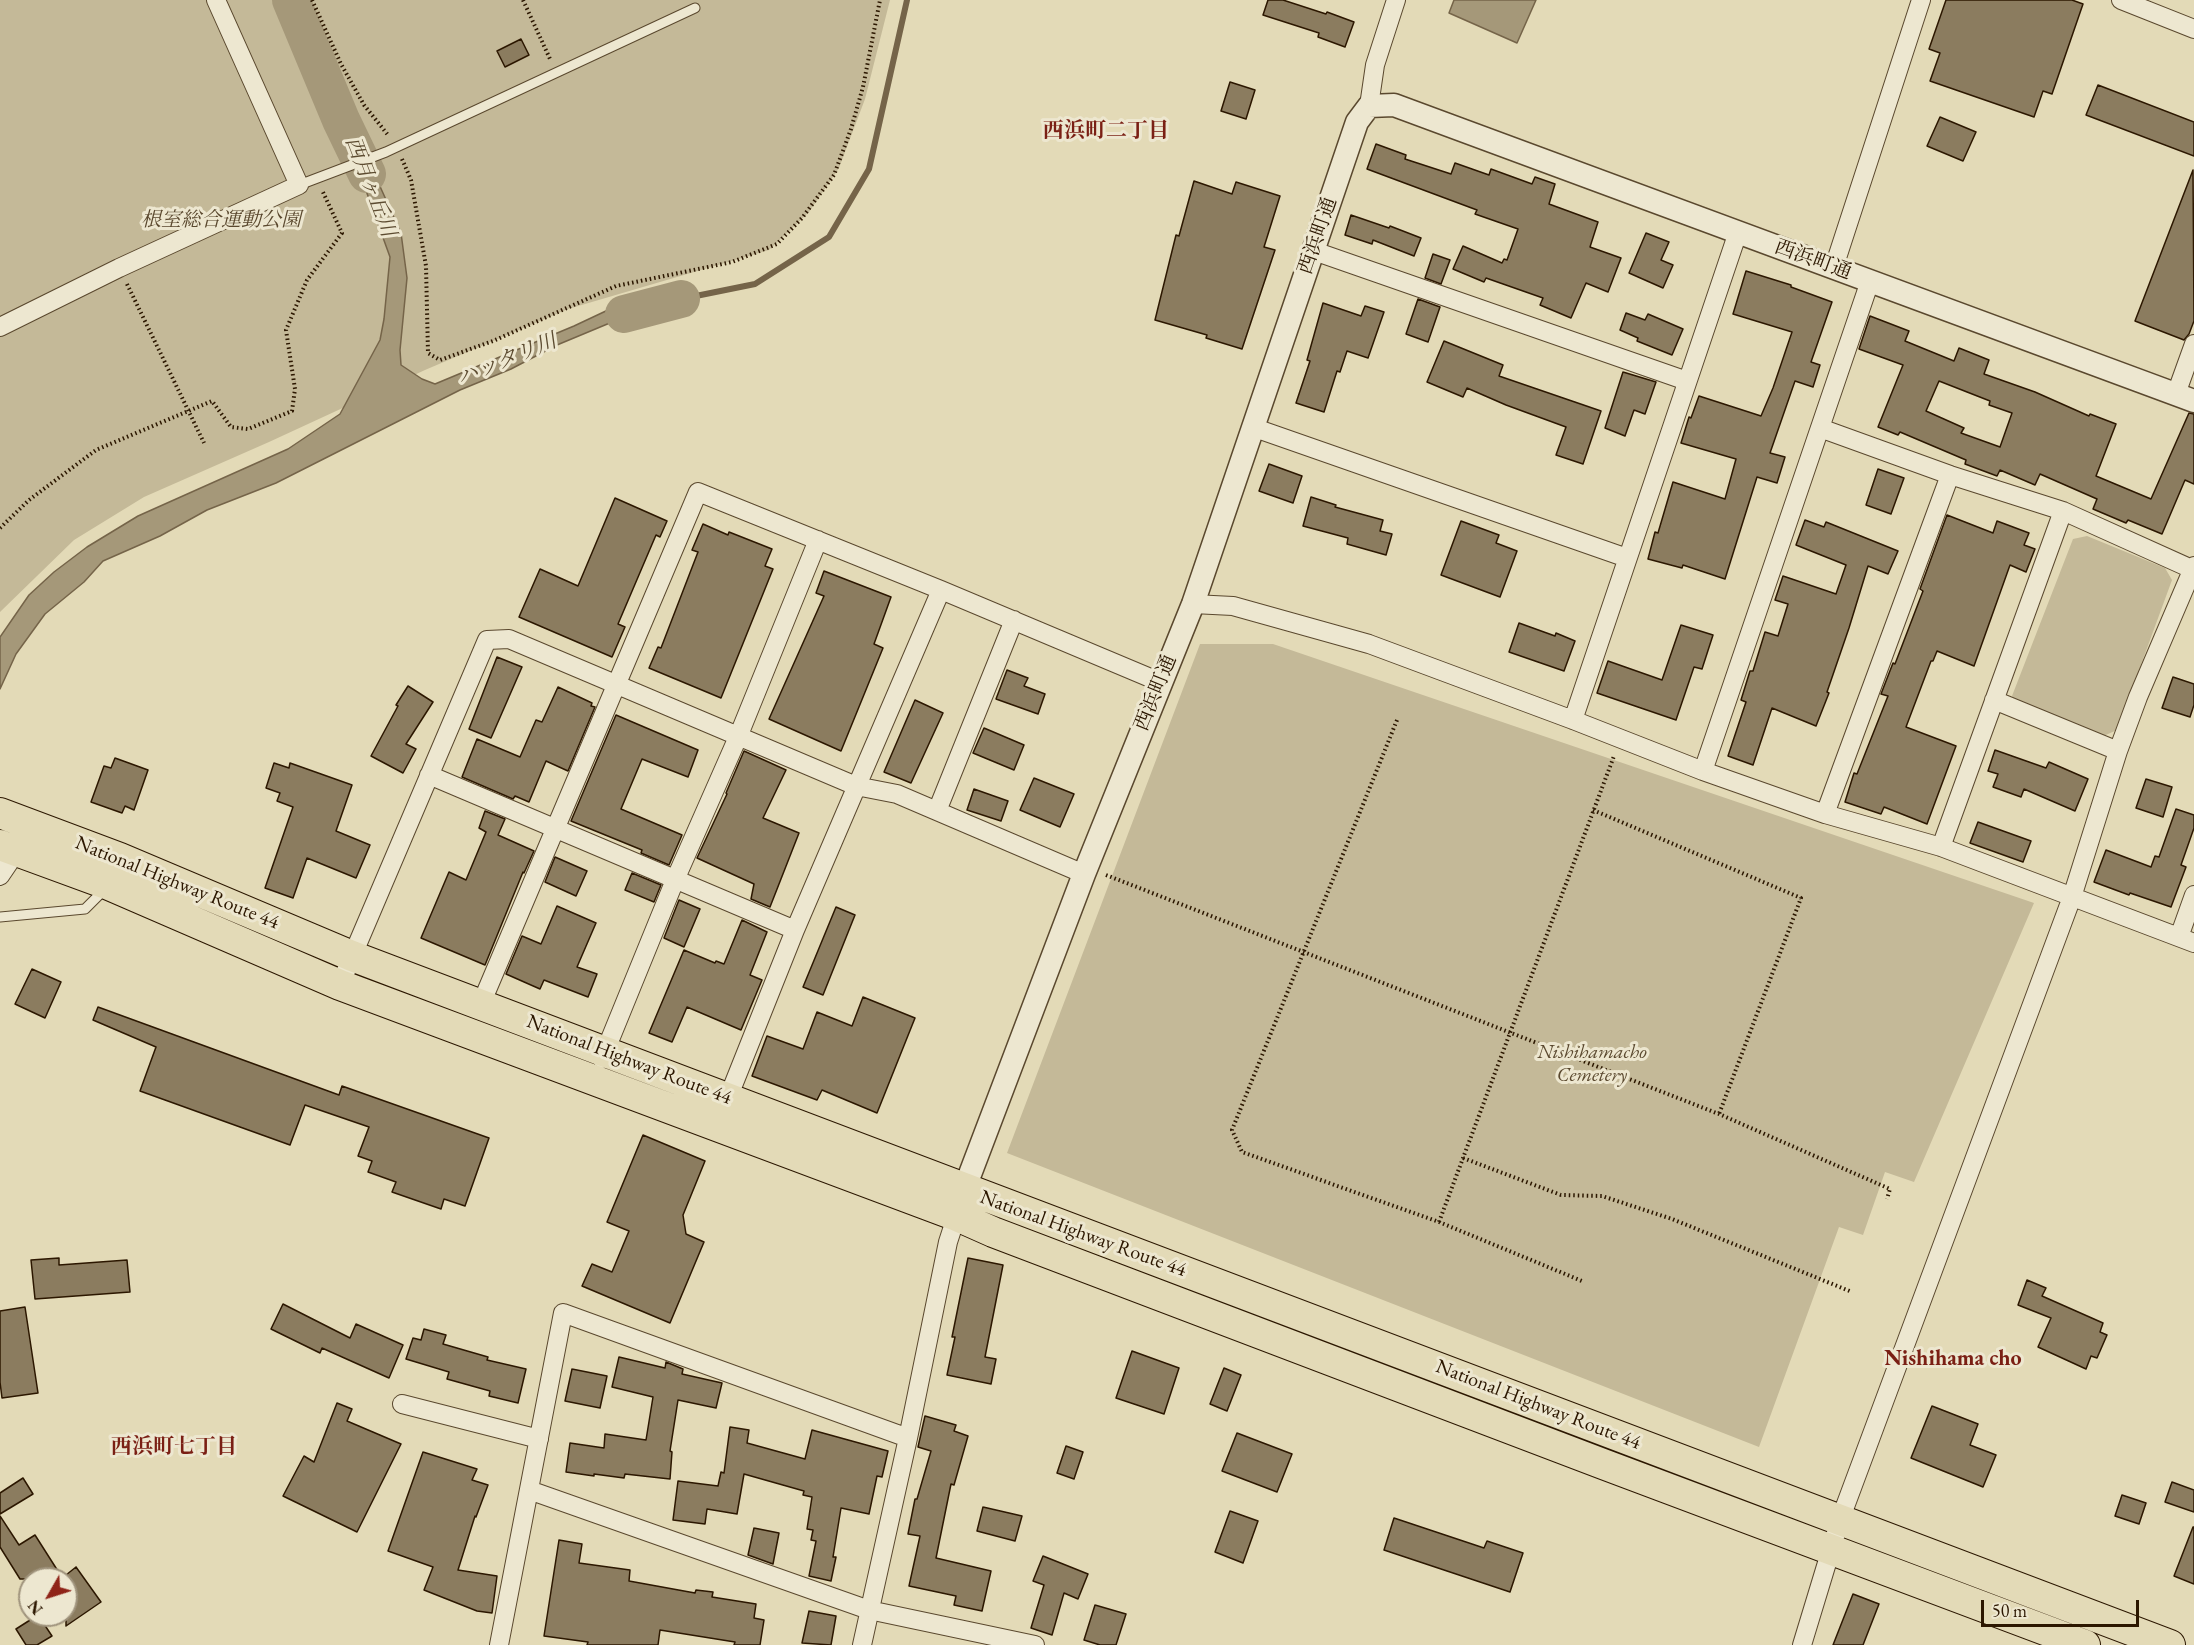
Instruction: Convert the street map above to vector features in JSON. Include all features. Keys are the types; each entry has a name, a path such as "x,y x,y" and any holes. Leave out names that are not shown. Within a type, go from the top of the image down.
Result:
{"highway":[{"name":"National Highway Route 44","path":"0,813 34,826 115,872 340,985 593,1080 960,1203 1839,1520 2170,1645"},
{"name":"National Highway Route 44","path":"8,848 115,872 352,956 606,1051 728,1098 960,1203 1004,1236 2085,1645"}],"street":[{"path":"0,327 119,268 299,185 216,0"},
{"path":"1369,106 1375,66 1396,0"},
{"path":"1834,267 1921,0"},
{"path":"2121,0 2194,29"},
{"name":"西浜町通","path":"960,1203 1085,871 1193,604 1357,122 1369,106 1394,105 2185,397"},
{"path":"1573,720 1738,232"},
{"path":"1314,251 1687,381"},
{"path":"1703,771 1869,281"},
{"path":"2185,397 2194,344"},
{"path":"1252,427 1627,558"},
{"path":"1802,1645 1839,1520 2072,897 2118,751 2138,697 2194,568 2062,511 1950,475 1820,428"},
{"path":"1825,814 1950,475"},
{"path":"481,1004 698,492 1014,620 1160,682"},
{"path":"1941,847 2062,511"},
{"path":"593,1080 675,880 738,737 818,540"},
{"path":"728,1098 795,930 941,590"},
{"path":"1193,604 1233,606 1369,644 1703,771 1825,814 1941,847 2186,940 2194,894"},
{"path":"937,811 1014,620"},
{"path":"340,985 487,640 508,639 856,786 897,794 1085,871"},
{"path":"1994,700 2118,751"},
{"path":"429,775 795,930"},
{"path":"0,876 8,848 34,826"},
{"path":"862,1645 948,1242 960,1203"},
{"path":"518,1645 499,1642 563,1313 908,1438"},
{"path":"402,1404 539,1439"},
{"path":"529,1490 869,1610 1003,1642 1035,1645"}],"lane":[{"path":"299,185 386,152 695,8"},
{"path":"0,917 85,909 115,872"}],"path":[{"path":"312,0 341,64 364,105 397,147 411,180 426,266 428,353 440,360 493,341 616,286 732,262 777,244 802,218 834,175 863,87 880,0"},
{"path":"523,0 556,72"},
{"path":"0,528 29,500 96,450 212,401 231,427 249,429 292,411 295,389 286,330 307,280 342,233 321,177"},
{"path":"119,268 204,443"},
{"path":"1397,720 1232,1130 1242,1152 1440,1222 1582,1281"},
{"path":"1440,1222 1620,739"},
{"path":"1593,810 1801,898 1719,1114"},
{"path":"1085,871 1304,952 1719,1114 1890,1189 1887,1199"},
{"path":"1463,1158 1561,1195 1602,1196 1672,1219 1852,1292"}],"green space":[{"name":"根室総合運動公園","path":"0,0 890,0 865,99 839,168 809,212 769,250 568,309 425,370 144,497 74,540 0,612"},
{"path":"2087,536 2165,568 2172,580 2117,730 2099,738 2016,706 2012,696 2073,539"},
{"name":"Nishihamacho Cemetery","path":"1200,644 1273,644 2034,903 1914,1182 1885,1172 1863,1235 1839,1227 1759,1447 1007,1153"}],"water":[{"path":"1454,0 1536,0 1517,43 1449,13"},
{"path":"337,120 360,142 401,233 407,278 400,350 401,365 422,379 435,384 608,310 673,297 673,307 617,320 557,345 511,369 460,390 276,483 207,510 160,536 103,561 84,582 45,614 16,654 0,689 0,637 29,595 54,572 87,547 138,516 288,449 340,414 380,340 390,257"}],"building":[{"path":"1268,0 1283,0 1354,22 1345,47 1318,37 1319,33 1263,15"},
{"path":"1946,0 2072,0 2083,4 2052,94 2043,91 2034,117 1930,81 1940,53 1929,49"},
{"path":"521,39 529,55 505,67 497,51"},
{"path":"1230,82 1255,90 1246,119 1221,111"},
{"path":"2098,85 2194,122 2194,156 2086,115"},
{"path":"1940,117 1976,132 1963,161 1927,146"},
{"path":"1376,144 1406,155 1405,159 1451,174 1455,163 1489,175 1491,169 1532,184 1535,177 1555,184 1549,204 1598,222 1590,247 1621,258 1608,292 1586,283 1571,318 1540,305 1543,298 1486,278 1484,282 1453,269 1463,246 1502,263 1504,259 1507,260 1518,229 1475,214 1477,210 1367,169"},
{"path":"2193,170 2194,321 2184,340 2135,321"},
{"path":"1194,181 1232,194 1236,182 1280,196 1264,247 1275,250 1242,349 1206,338 1207,335 1155,320 1176,235 1179,236"},
{"path":"1351,215 1421,238 1414,256 1373,240 1372,244 1345,235"},
{"path":"1646,233 1669,242 1661,260 1673,265 1663,288 1629,273"},
{"path":"1433,254 1450,260 1441,284 1425,278"},
{"path":"1746,271 1791,285 1791,287 1832,302 1811,362 1820,365 1813,387 1795,381 1770,453 1785,457 1777,483 1757,477 1725,579 1683,565 1682,568 1648,559 1673,482 1725,499 1736,459 1681,443 1689,417 1691,418 1699,396 1761,416 1773,388 1792,332 1733,314"},
{"path":"1418,299 1440,307 1428,342 1406,334"},
{"path":"1323,303 1361,316 1365,306 1384,312 1368,358 1347,351 1340,372 1337,371 1324,412 1296,403 1310,361 1307,360"},
{"path":"1626,313 1645,320 1648,314 1683,329 1672,355 1637,341 1638,338 1620,330"},
{"path":"1870,316 1909,331 1905,341 1954,361 1959,348 1989,360 1984,374 2035,392 2089,416 2090,414 2116,424 2096,476 2151,499 2189,413 2194,414 2194,484 2185,480 2162,534 2128,520 2126,523 2093,509 2097,499 2040,474 2035,485 2000,470 1997,476 1965,464 1966,460 1900,432 1898,435 1878,427 1903,365 1859,349","holes":["1939,381 1990,401 1989,405 2012,413 2000,447 1961,433 1964,428 1926,411"]},
{"path":"1444,341 1503,365 1499,376 1601,411 1583,464 1556,455 1566,427 1467,388 1463,397 1427,382"},
{"path":"1623,372 1656,382 1645,414 1634,410 1625,436 1605,428"},
{"path":"1269,464 1302,476 1293,503 1259,491"},
{"path":"1878,469 1904,478 1891,514 1866,505"},
{"path":"1311,497 1336,505 1335,507 1383,520 1380,531 1392,534 1386,555 1347,544 1348,538 1303,526"},
{"path":"615,498 667,521 660,537 656,535 618,624 625,627 612,657 519,617 540,569 578,586"},
{"path":"1947,515 1993,533 1997,521 2029,533 2024,545 2035,549 2026,572 2010,565 1974,666 1937,651 1931,661 1906,727 1956,746 1927,824 1884,807 1881,814 1845,802 1854,773 1857,774 1888,696 1881,694 1923,591 1920,589"},
{"path":"1805,520 1824,527 1826,522 1898,551 1888,574 1868,566 1827,692 1829,693 1816,726 1772,708 1753,765 1728,756 1746,702 1741,700 1765,632 1778,636 1788,604 1775,600 1783,576 1836,594 1846,565 1796,545"},
{"path":"1461,521 1499,535 1496,543 1517,551 1500,597 1441,575"},
{"path":"703,524 728,535 729,532 772,549 765,566 773,569 721,698 649,668 658,647 661,648 698,552 692,550"},
{"path":"824,571 891,597 874,644 883,648 841,751 769,719 824,596 816,593"},
{"path":"1519,623 1555,636 1556,633 1575,641 1564,671 1509,652"},
{"path":"1681,625 1713,635 1702,669 1694,667 1676,720 1597,693 1608,661 1662,680"},
{"path":"497,657 522,667 491,738 469,729"},
{"path":"1007,670 1028,678 1024,686 1045,694 1038,714 996,699"},
{"path":"2173,677 2194,684 2194,705 2190,717 2162,708"},
{"path":"408,686 433,702 406,744 416,749 403,773 371,756"},
{"path":"558,687 592,703 591,706 595,707 568,771 546,761 529,802 515,796 513,799 462,777 477,739 520,757 536,720 542,722"},
{"path":"915,700 943,713 911,783 884,772"},
{"path":"616,715 698,750 688,777 642,759 621,809 682,835 669,865 641,853 642,850 571,821"},
{"path":"984,728 1024,745 1014,770 973,753"},
{"path":"1995,750 2046,768 2049,762 2088,779 2075,811 2024,789 2021,797 1993,787 1998,774 1988,771"},
{"path":"744,751 786,770 763,818 799,833 770,907 751,899 754,884 697,858"},
{"path":"115,758 148,770 134,810 125,806 122,813 91,802 104,766 111,768"},
{"path":"274,763 289,768 290,763 352,785 336,831 370,845 356,878 307,858 293,898 265,888 293,807 277,801 280,793 266,788"},
{"path":"1034,778 1074,794 1060,827 1020,810"},
{"path":"2146,779 2172,787 2163,817 2136,808"},
{"path":"974,789 1008,801 1001,821 967,810"},
{"path":"2176,809 2194,815 2194,828 2181,865 2186,867 2171,907 2094,882 2106,850 2151,867 2155,856 2159,857"},
{"path":"485,811 505,819 498,835 534,851 523,872 485,965 421,938 449,872 466,880 486,832 479,828"},
{"path":"1978,822 2031,841 2023,862 1970,843"},
{"path":"555,857 587,871 576,896 545,882"},
{"path":"632,873 661,885 654,902 625,890"},
{"path":"679,900 700,909 684,947 664,938"},
{"path":"557,906 596,923 577,967 597,974 588,997 544,980 540,989 506,974 522,936 541,944"},
{"path":"836,907 855,915 823,995 803,987"},
{"path":"742,920 767,932 750,975 762,980 741,1030 687,1007 672,1042 649,1033 684,950 715,963 716,961 724,964"},
{"path":"32,969 61,982 45,1018 15,1004"},
{"path":"863,997 915,1018 877,1113 822,1090 817,1100 752,1076 767,1036 803,1049 817,1012 852,1026"},
{"path":"98,1007 339,1095 342,1086 489,1138 465,1206 444,1199 441,1209 392,1192 396,1182 368,1172 372,1161 358,1156 369,1127 305,1105 290,1145 140,1091 156,1047 93,1020"},
{"path":"643,1135 705,1161 683,1215 686,1234 704,1242 670,1323 582,1286 592,1264 612,1272 629,1231 607,1222"},
{"path":"59,1258 59,1265 127,1260 130,1292 35,1299 31,1260"},
{"path":"968,1258 1003,1265 985,1357 996,1359 991,1384 947,1375"},
{"path":"2027,1280 2046,1288 2042,1296 2103,1323 2100,1332 2107,1335 2097,1358 2091,1356 2086,1369 2038,1347 2051,1318 2018,1305"},
{"path":"283,1304 350,1338 356,1324 403,1345 389,1378 322,1348 320,1353 271,1329"},
{"path":"25,1307 38,1393 2,1398 0,1311"},
{"path":"424,1329 446,1335 443,1344 488,1357 487,1360 526,1369 518,1403 489,1396 490,1391 447,1379 449,1372 406,1359 413,1338 421,1340"},
{"path":"1132,1351 1179,1368 1164,1414 1116,1398"},
{"path":"619,1357 665,1368 666,1362 683,1369 682,1374 722,1383 716,1408 678,1400 670,1451 672,1452 670,1479 625,1474 624,1478 594,1474 594,1476 566,1472 570,1443 604,1448 605,1434 646,1440 653,1397 612,1387"},
{"path":"1224,1368 1241,1375 1227,1411 1210,1404"},
{"path":"572,1369 607,1376 600,1408 565,1401"},
{"path":"337,1403 352,1409 347,1421 401,1444 357,1532 283,1496 304,1456 314,1462"},
{"path":"1932,1406 1978,1424 1970,1445 1996,1455 1983,1487 1911,1458"},
{"path":"925,1416 956,1425 954,1431 968,1436 954,1485 951,1484 936,1558 991,1571 982,1611 954,1605 956,1596 909,1586 920,1536 908,1534 915,1499 917,1499 931,1451 918,1447"},
{"path":"730,1427 749,1430 747,1443 805,1459 812,1430 888,1451 882,1477 877,1476 869,1514 841,1508 831,1581 809,1576 816,1541 811,1540 813,1530 807,1529 812,1497 803,1495 804,1491 744,1474 737,1514 707,1509 705,1524 673,1520 678,1481 718,1486 721,1472 724,1473"},
{"path":"1237,1433 1292,1454 1277,1492 1222,1471"},
{"path":"1066,1446 1083,1452 1074,1479 1057,1473"},
{"path":"423,1452 477,1469 472,1480 488,1485 475,1516 458,1570 497,1576 492,1613 477,1611 424,1590 433,1567 388,1551"},
{"path":"23,1478 33,1494 0,1514 0,1493"},
{"path":"2172,1482 2194,1490 2194,1512 2165,1502"},
{"path":"2122,1495 2146,1503 2139,1524 2115,1516"},
{"path":"983,1507 1022,1516 1015,1541 977,1531"},
{"path":"1230,1511 1258,1521 1243,1563 1215,1552"},
{"path":"0,1516 19,1545 35,1535 55,1567 18,1567 18,1576 0,1547"},
{"path":"1394,1518 1484,1548 1487,1541 1523,1553 1510,1592 1384,1550"},
{"path":"2194,1527 2194,1584 2174,1576"},
{"path":"754,1528 779,1533 773,1564 748,1555"},
{"path":"559,1540 582,1544 579,1563 630,1570 629,1581 695,1593 696,1590 713,1592 712,1597 756,1604 754,1618 764,1620 760,1645 734,1645 735,1642 660,1630 658,1645 587,1645 588,1642 544,1636"},
{"path":"1043,1556 1088,1574 1078,1599 1064,1593 1052,1635 1031,1628 1044,1585 1033,1581"},
{"path":"78,1570 101,1602 78,1618"},
{"path":"1853,1594 1879,1604 1863,1645 1833,1645"},
{"path":"1095,1605 1126,1614 1116,1645 1100,1645 1084,1640"},
{"path":"809,1611 836,1616 831,1645 802,1643"},
{"path":"46,1627 52,1636 37,1645 26,1645 16,1629"}],"waterway":[{"name":"西月ヶ丘川","path":"291,0 341,120 367,174"},
{"name":"ハッタリ川","path":"681,299 755,284 829,237 869,169 907,0"},
{"name":"ハッタリ川","path":"624,314 681,299"}],"district":[{"name":"西浜町二丁目","path":"1106,131"},
{"name":"Nishihama cho","path":"1953,1359"},
{"name":"西浜町七丁目","path":"174,1447"}]}
